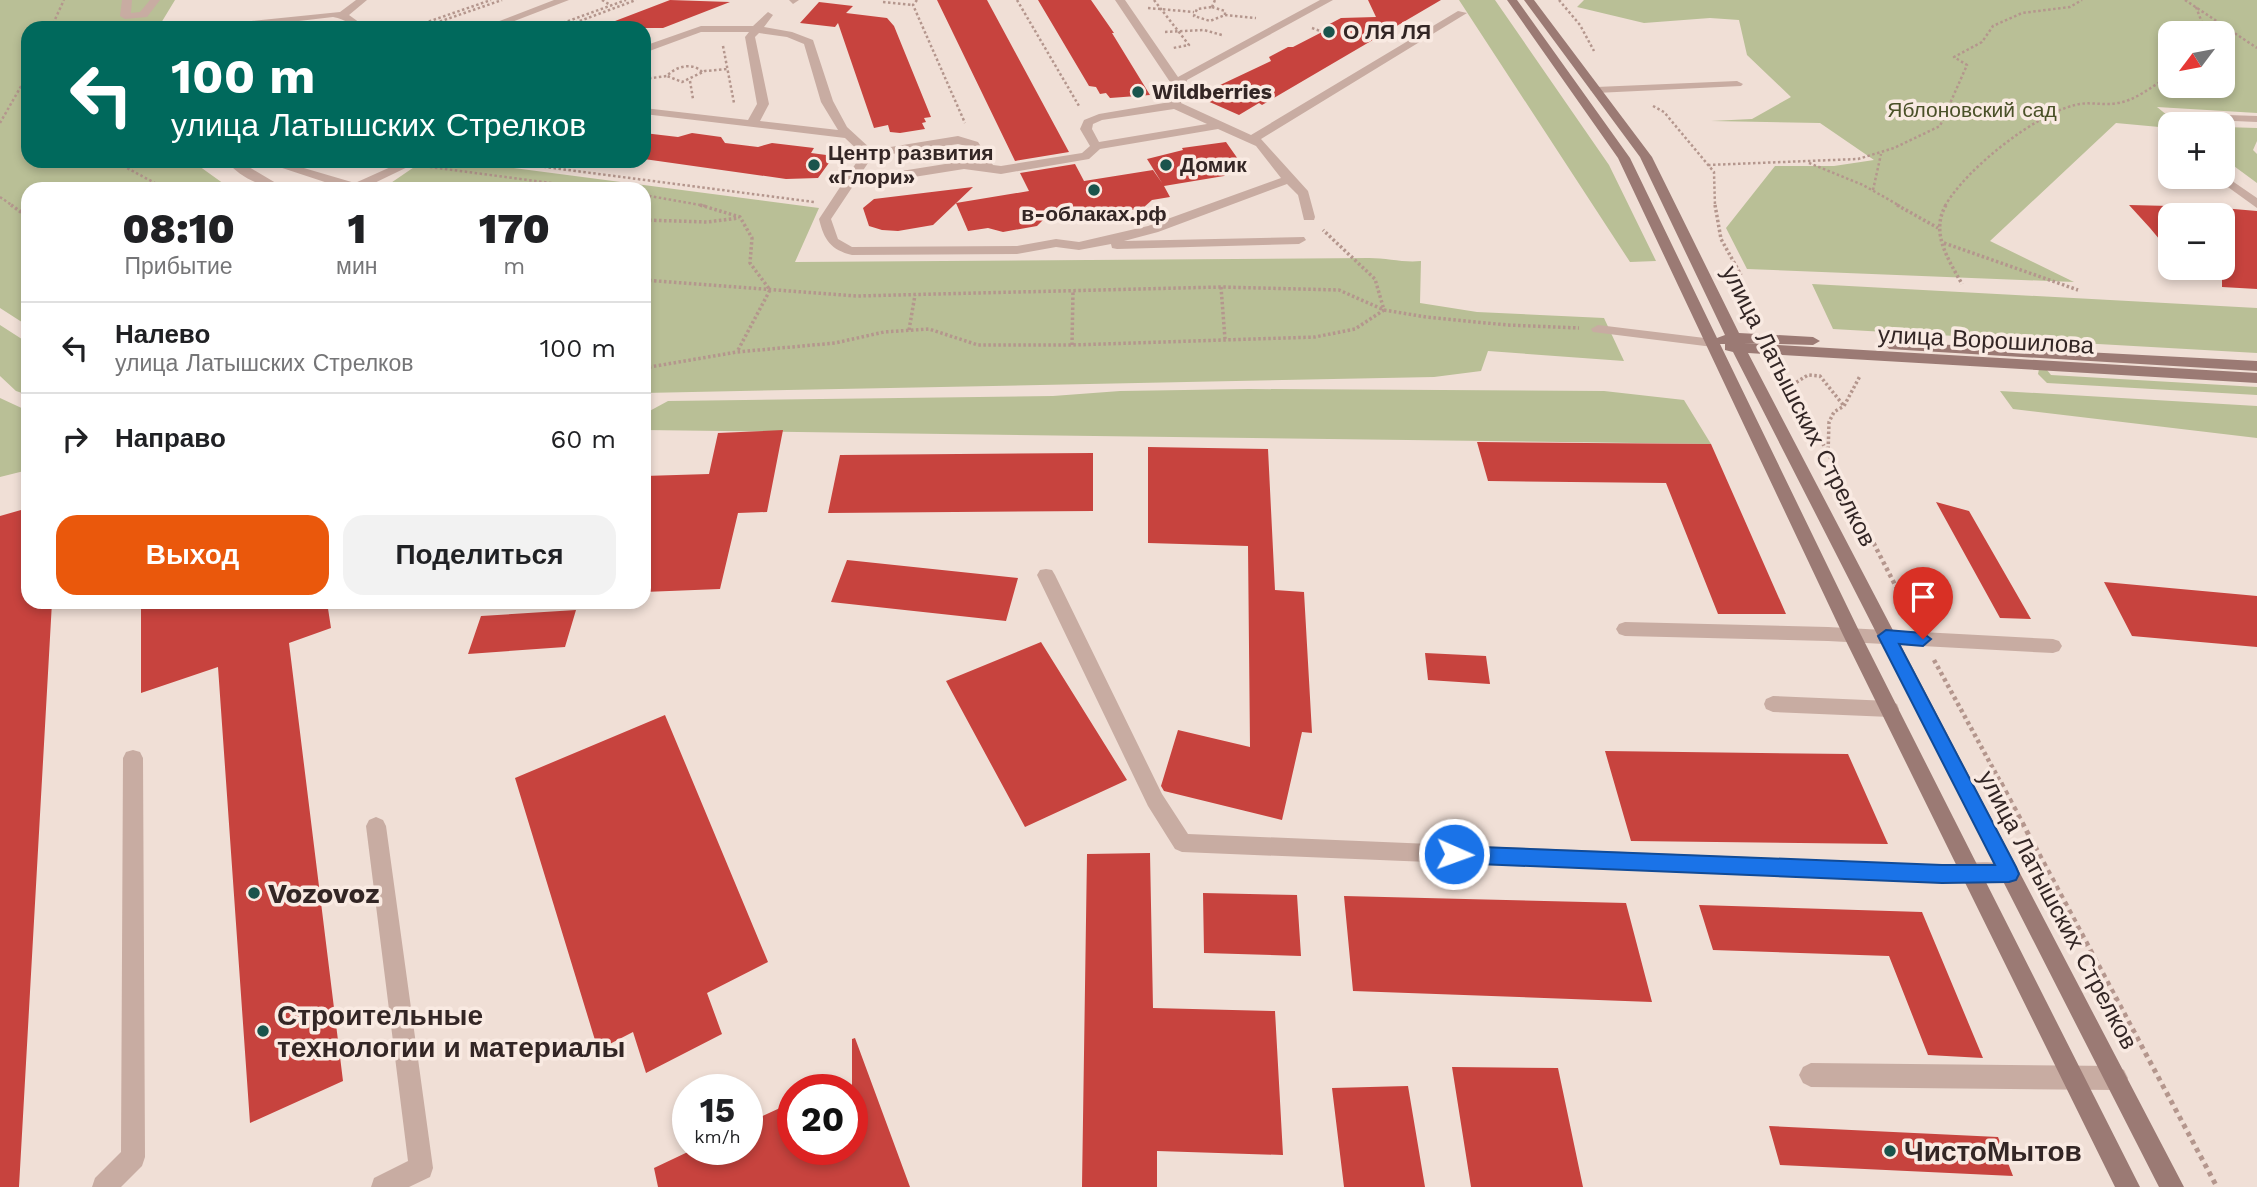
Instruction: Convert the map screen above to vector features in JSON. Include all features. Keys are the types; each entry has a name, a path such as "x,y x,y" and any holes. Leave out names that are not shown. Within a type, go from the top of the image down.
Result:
{"street":[{"path":"127,0 125,16 128,18 144,15 155,0"},
{"path":"275,21 342,15 362,0"},
{"path":"506,21 564,0"},
{"path":"1175,105 1178,85 1183,78 1328,0"},
{"name":"улица Латышских Стрелков","path":"1512,0 1624,158 1852,635 2128,1187"},
{"name":"улица Латышских Стрелков","path":"1529,0 1646,157 1736,344 2172,1187"},
{"path":"1121,3 1178,85"},
{"path":"1252,139 1462,13"},
{"path":"342,15 351,21"},
{"path":"751,124 763,104 750,47 758,32 773,16"},
{"path":"651,47 705,28 795,36 809,42 827,102 834,110 838,124 864,146 868,154"},
{"path":"1596,90 1737,84"},
{"path":"1096,146 1086,129 1088,122 1099,117 1175,105 1252,139 1266,148 1304,194 1309,217"},
{"path":"651,112 848,135"},
{"path":"2235,118 2257,119"},
{"path":"855,176 895,176 964,166 1001,170 1085,156 1096,146 1220,125"},
{"path":"868,154 951,141 970,141 977,145 988,168"},
{"path":"868,154 825,219 830,240 837,248 852,251 1017,250 1056,243 1079,246 1169,245 1300,240"},
{"path":"240,168 266,182"},
{"path":"290,168 335,182"},
{"path":"368,182 400,168"},
{"path":"1079,246 1153,229 1289,179"},
{"path":"2235,188 2257,204"},
{"path":"1153,229 1169,245"},
{"name":"улица Ворошилова","path":"1598,329 1713,343 2257,366"},
{"name":"улица Ворошилова","path":"1736,344 2257,378"},
{"path":"1046,575 1155,800 1182,843 1942,874 2009,874"},
{"path":"1625,629 1886,636 2053,646"},
{"path":"1773,704 1890,709"},
{"path":"104,1187 133,1157 133,758"},
{"path":"376,826 421,1168 383,1187"},
{"path":"1811,1074 2116,1078"}],"path":[{"path":"54,21 64,0"},
{"path":"430,21 491,0"},
{"path":"441,21 502,0"},
{"path":"602,0 616,8"},
{"path":"569,21 626,0"},
{"path":"580,21 636,0"},
{"path":"913,5 917,0"},
{"path":"1017,0 1088,122"},
{"path":"1154,0 1189,45 1154,50"},
{"path":"1212,6 1215,0"},
{"path":"1559,0 1564,2 1597,55"},
{"path":"1709,165 1858,159 1881,153 1940,126 1966,65 1954,57 1982,42 1993,26 2022,13 2070,7 2082,0"},
{"path":"2185,0 2257,48"},
{"path":"883,2 913,5"},
{"path":"1121,3 1194,12 1212,6 1225,11 1226,15 1207,21 1200,19 1194,12"},
{"path":"913,5 970,132 949,135 951,141"},
{"path":"2195,6 2201,21"},
{"path":"1204,30 1207,21"},
{"path":"1315,29 1323,32"},
{"path":"1143,36 1204,30 1245,44"},
{"path":"722,41 734,104"},
{"path":"667,76 673,69 688,66 701,69 702,72"},
{"path":"651,79 667,76 682,82 696,79 702,72 727,69"},
{"path":"1962,285 1938,229 1947,199 2014,135 2073,104 2123,103 2158,83"},
{"path":"0,123 21,86"},
{"path":"1624,89 1664,112 1714,172 1712,198 1721,237 1731,263 1741,275"},
{"path":"1872,190 1881,153"},
{"path":"1805,161 1872,190 1938,229"},
{"path":"127,168 153,182"},
{"path":"445,168 542,182"},
{"path":"552,168 835,205"},
{"path":"651,196 692,202 740,217 752,238 750,263 770,290"},
{"path":"0,197 21,212"},
{"path":"651,220 707,222 740,217"},
{"path":"1309,217 1375,279 1384,310"},
{"path":"1943,242 2078,290"},
{"path":"651,281 856,296 1220,287 1339,290 1384,310 1507,325 1598,329"},
{"path":"1220,287 1225,339"},
{"path":"737,352 770,290"},
{"path":"1072,345 1073,291"},
{"path":"909,330 915,295"},
{"path":"651,368 737,352 835,343 884,332 929,329 978,345 1072,345 1315,337 1355,329 1384,310"},
{"path":"1786,402 1787,388 1808,375 1820,376 1844,406"},
{"path":"1828,455 1829,422 1834,412 1844,406 1860,376"},
{"path":"1796,411 1814,427 1923,639 2217,1187"}],"green space":[{"path":"0,0 175,0 162,21 21,21 21,168 202,168 221,182 21,182 21,322 0,308"},
{"path":"1459,0 1495,0 1609,165 1656,261 1630,262"},
{"name":"Яблоновский сад","path":"1584,0 2257,0 2257,113 2157,107 2163,112 2158,112 2158,127 2116,123 1990,241 2074,282 1747,269 1726,228 1775,166 1834,166 1874,160 1820,123 1711,121 1752,119 1791,97 1747,55 1739,20 1710,18 1644,23 1577,7"},
{"path":"2235,127 2257,128 2257,141 2253,150 2257,154 2257,183 2235,167"},
{"path":"413,168 513,168 620,182 392,182"},
{"path":"651,186 819,208 795,262 1369,258 1421,261 1420,303 1477,312 1604,318 1624,361 1488,351 1481,371 1434,377 651,393"},
{"path":"1812,284 2257,308 2257,353 1833,329"},
{"path":"0,325 21,338 21,393 0,376"},
{"path":"2039,369 2047,370 2051,375 2257,387 2257,395 2047,383 2038,374"},
{"path":"1120,391 1604,391 1684,400 1711,444 651,430 651,410 668,401 1053,396"},
{"path":"2000,391 2257,406 2257,438 2013,409"},
{"path":"0,398 21,408 21,472 0,477"}],"building":[{"path":"670,0 730,2 663,28 651,28 651,21 615,21"},
{"path":"937,0 987,0 1069,152 1015,161"},
{"path":"1038,0 1091,0 1114,33 1150,95 1110,98 1106,93 1100,94 1096,87 1089,86"},
{"path":"1368,0 1441,0 1262,105 1259,103 1239,115 1205,100 1219,92 1218,86 1271,61 1269,57 1326,30 1324,27 1341,18 1376,17"},
{"path":"819,2 853,6 846,13 887,18 894,26 931,117 924,118 926,122 922,123 925,129 900,133 890,132 888,125 874,128 838,23 835,27 800,23"},
{"path":"692,133 721,137 725,143 758,147 772,143 814,148 811,153 834,156 818,178 786,179 651,160 651,134 678,137"},
{"path":"1226,142 1245,169 1228,172 1224,176 1164,186 1170,197 1152,200 1143,208 1110,214 1095,213 1093,210 1045,218 1037,226 1003,232 988,228 968,231 956,203 1029,191 1020,173 1075,164 1084,181 1153,170 1162,183 1147,159 1183,150 1182,148"},
{"path":"973,187 933,225 898,231 882,230 869,226 863,208 874,199"},
{"path":"2129,205 2158,206 2158,238"},
{"path":"2235,209 2257,211 2257,289 2222,287 2222,280 2235,280"},
{"path":"783,430 767,512 738,513 720,589 651,592 651,476 709,474 718,433"},
{"path":"1477,442 1711,444 1786,614 1718,614 1666,483 1488,481"},
{"path":"1148,447 1268,449 1275,590 1304,592 1312,733 1302,732 1282,820 1164,791 1161,786 1178,730 1250,747 1248,546 1148,543"},
{"path":"1093,453 1093,511 828,513 840,455"},
{"path":"1936,502 1969,511 2031,619 2000,618"},
{"path":"21,510 21,609 52,609 19,1187 0,1187 0,516"},
{"path":"847,560 1018,578 1006,621 831,602"},
{"path":"2104,582 2257,596 2257,647 2132,636"},
{"path":"141,609 328,609 331,628 289,643 343,1081 250,1123 218,667 141,693"},
{"path":"576,610 565,647 468,654 481,616"},
{"path":"1041,642 1127,780 1025,827 946,681"},
{"path":"1425,653 1486,656 1490,684 1428,680"},
{"path":"665,715 768,962 707,993 722,1034 646,1073 633,1032 598,1050 515,778"},
{"path":"1605,751 1848,754 1888,844 1631,841"},
{"path":"1150,853 1153,1008 1275,1011 1283,1155 1157,1151 1157,1187 1082,1187 1087,854"},
{"path":"1203,893 1297,895 1301,956 1204,953"},
{"path":"1344,896 1626,903 1652,1002 1353,991"},
{"path":"1699,905 1922,912 1983,1058 1928,1055 1889,956 1713,950"},
{"path":"855,1038 910,1187 658,1187 654,1168 672,1159 672,1165 763,1165 763,1116 777,1109 777,1165 868,1165 868,1074 852,1074 852,1039"},
{"path":"1452,1067 1558,1068 1583,1187 1471,1187"},
{"path":"1408,1086 1425,1187 1344,1187 1332,1088"},
{"name":"ЧистоМытов","path":"1769,1126 1998,1137 2013,1176 1780,1165"}],"place":[{"name":"О ЛЯ ЛЯ","path":"1329,32"},
{"name":"Wildberries","path":"1138,92"},
{"name":"Центр развития «Глори»","path":"814,165"},
{"name":"Домик","path":"1166,165"},
{"name":"в-облаках.рф","path":"1094,190"},
{"name":"Vozovoz","path":"254,893"},
{"name":"Строительные технологии и материалы","path":"263,1031"},
{"name":"ЧистоМытов","path":"1890,1151"}],"route":[{"path":"1454,854 1942,874 2009,874 1886,636 1923,639"}]}
